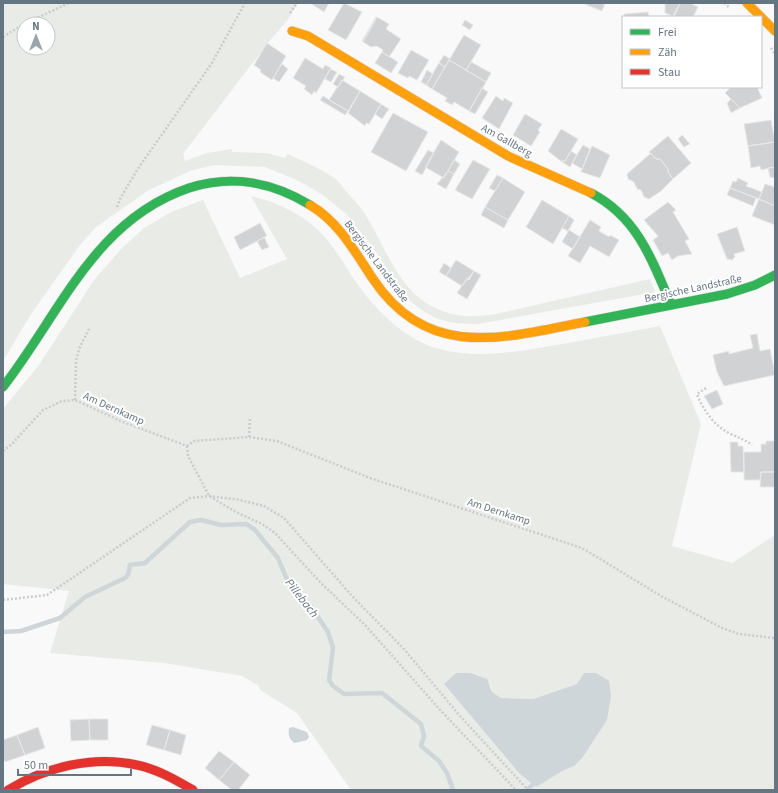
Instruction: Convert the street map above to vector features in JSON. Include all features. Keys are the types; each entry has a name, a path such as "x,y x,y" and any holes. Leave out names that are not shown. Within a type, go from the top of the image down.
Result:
{"main road":[{"path":"747,3 760,16"},
{"path":"762,18 775,31"},
{"name":"Am Gallberg","path":"292,31 308,36 509,157 608,201 624,215 635,230 656,269 671,305"},
{"name":"Bergische Landstraße","path":"3,387 79,274 120,229 152,204 167,196 196,185 225,179 256,181 277,187 300,197 315,208 341,232 379,286 404,315 418,323 444,334 463,338 503,337 741,291 761,284 775,275"},
{"path":"8,790 18,783 64,767 114,762 137,765 149,769 193,790"}],"path":[{"path":"3,37 22,25 69,3"},
{"path":"116,211 120,199 137,170 212,63 245,3"},
{"path":"75,400 76,361 79,349 90,327"},
{"path":"706,388 697,394 701,406 726,432 752,445"},
{"name":"Am Dernkamp","path":"3,451 12,444 43,410 62,401 75,400 123,422 186,446 194,441 249,437 277,441 370,478 568,542 582,548 661,596 722,628 739,634 775,638"},
{"path":"249,437 250,418"},
{"path":"186,446 188,456 209,496 236,512 262,524 275,533 320,582 366,626 442,712 516,790"},
{"path":"3,600 47,595 190,498 209,496 251,502 264,506 284,518 352,596 404,649 460,716 528,790"}],"shaded area":[{"path":"3,3 298,3 287,21 271,39 183,154 185,161 207,153 233,149 231,152 267,153 285,158 287,154 325,172 338,181 363,210 392,264 413,292 427,303 443,311 464,316 491,315 650,279 655,292 478,324 454,323 438,319 423,311 404,296 372,246 346,214 323,195 299,181 265,167 214,165 190,171 149,190 96,227 80,245 31,314 3,361"},
{"path":"251,196 287,208 311,224 325,237 371,302 388,319 397,327 417,340 439,349 471,354 504,353 552,346 660,326 701,424 672,546 732,563 775,535 775,790 351,790 297,713 260,690 259,686 242,676 164,663 50,653 69,591 3,584 3,409 39,365 94,280 122,248 144,228 171,212 203,200 240,278 287,259","holes":["456,673 464,674 491,686 492,692 501,698 533,699 577,684 574,766 562,770 536,787 519,773 444,684"]},
{"path":"456,673 470,673 487,679 492,692 501,698 533,699 577,684 584,673 596,673 609,681 611,696 607,720 582,758 574,766 562,771 536,787 519,773 444,684"},
{"path":"293,727 307,732 309,737 307,740 295,743 289,737 289,728"}],"building":[{"path":"310,3 329,3 324,12"},
{"path":"344,3 362,12 346,40 328,30"},
{"path":"582,3 605,3 602,11"},
{"path":"665,3 680,3 673,16 665,13"},
{"path":"680,3 690,3 698,7 694,16 674,16"},
{"path":"648,12 649,16 624,16 624,14"},
{"path":"377,17 363,42 362,41"},
{"path":"377,17 389,24 386,29 401,39 389,57 377,46 371,47 363,42"},
{"path":"465,20 473,25 470,30 462,25"},
{"path":"464,35 481,45 466,70 449,60"},
{"path":"267,43 286,56 272,80 260,72 261,70 254,65"},
{"path":"411,50 429,60 417,80 409,76 408,78 398,73"},
{"path":"382,52 398,62 391,73 375,63"},
{"path":"444,55 450,59 445,67 439,63"},
{"path":"305,58 323,69 325,65 331,68 316,93 314,91 312,95 304,89 306,86 293,78"},
{"path":"449,60 486,82 469,111 454,102 452,105 445,101 447,98 432,89"},
{"path":"471,62 491,73 486,82 466,70"},
{"path":"439,63 445,67 432,89 426,85"},
{"path":"282,64 288,69 279,82 273,78"},
{"path":"330,69 337,72 331,82 325,79"},
{"path":"427,70 433,74 426,85 421,82"},
{"path":"339,74 345,77 338,87 333,84"},
{"path":"342,80 360,91 348,111 329,100"},
{"path":"482,88 488,92 475,114 469,111"},
{"path":"730,88 757,88 762,98 740,108 725,93"},
{"path":"360,91 381,104 369,124 366,123 365,126 348,113"},
{"path":"323,96 348,111 345,115 320,100"},
{"path":"496,96 503,101 504,98 513,103 499,129 482,118"},
{"path":"731,99 740,108 731,113 727,103"},
{"path":"381,104 389,109 382,119 375,114"},
{"path":"393,113 428,132 406,171 371,152"},
{"path":"525,114 542,124 538,130 540,132 531,146 513,135"},
{"path":"771,120 775,142 748,146 744,124"},
{"path":"561,129 578,139 565,161 563,160 562,162 548,151"},
{"path":"682,135 690,144 684,147 678,139"},
{"path":"668,136 691,163 673,179 668,172 668,169 660,159 656,159 649,152"},
{"path":"441,140 459,152 444,178 425,167"},
{"path":"775,142 775,167 761,170 760,166 751,168 748,146"},
{"path":"583,145 590,149 582,169 572,163"},
{"path":"592,146 610,155 600,178 581,172"},
{"path":"428,150 434,153 422,175 415,171"},
{"path":"571,151 577,155 570,167 562,162 563,160 565,161"},
{"path":"651,153 656,159 660,159 668,169 668,172 673,179 661,191 649,199 644,197 641,190 637,189 634,182 628,179 627,174"},
{"path":"454,160 460,164 454,174 448,171"},
{"path":"473,160 490,169 472,199 455,190"},
{"path":"775,167 775,178 770,177 768,168"},
{"path":"448,171 454,174 446,189 437,184"},
{"path":"497,175 503,178 495,191 489,188"},
{"path":"503,178 525,192 508,220 485,207"},
{"path":"738,178 748,183 746,186 762,192 759,199 730,188 733,181 736,182"},
{"path":"765,184 775,187 775,206 759,199"},
{"path":"730,188 756,198 753,206 727,195"},
{"path":"759,199 775,206 775,225 752,216"},
{"path":"542,200 569,216 553,244 526,227"},
{"path":"668,202 676,210 673,212 689,239 685,241 692,254 678,256 672,260 668,253 662,256 653,240 658,236 644,220"},
{"path":"485,207 508,220 504,228 481,215"},
{"path":"569,216 574,220 568,231 562,228"},
{"path":"590,220 601,227 599,231 609,237 610,235 619,240 609,257 590,246 580,263 568,256"},
{"path":"260,223 267,236 240,250 234,237"},
{"path":"737,227 745,251 734,254 735,257 732,260 727,259 717,234"},
{"path":"569,230 580,237 573,249 562,242"},
{"path":"264,237 269,247 262,250 257,241"},
{"path":"456,260 474,271 462,286 446,276"},
{"path":"444,263 451,268 446,276 439,272"},
{"path":"474,271 481,275 467,299 457,293 467,278 469,280"},
{"path":"757,334 760,351 770,349 775,375 724,386 717,372 713,355 729,351 729,354 753,348 750,335"},
{"path":"717,390 723,404 712,409 704,396"},
{"path":"766,441 775,441 775,472 761,472 760,480 744,480 744,452 761,452 761,444 766,444"},
{"path":"730,442 738,442 738,446 743,446 744,472 731,472"},
{"path":"761,472 775,472 775,487 760,487"},
{"path":"89,719 90,740 71,741 70,720"},
{"path":"89,719 108,719 108,740 90,740"},
{"path":"152,725 170,730 164,750 146,745"},
{"path":"38,727 45,748 25,755 17,735"},
{"path":"170,730 186,735 181,755 164,750"},
{"path":"17,735 25,755 5,762 3,757 3,740"},
{"path":"219,751 234,762 219,780 205,768"},
{"path":"234,762 250,775 238,790 232,790 219,780"}],"waterway":[{"name":"Pillebach","path":"3,632 21,631 60,618 85,597 125,578 128,575 130,565 145,563 190,522 201,520 221,525 246,524 254,529 278,558 288,582 310,605 328,632 333,648 329,680 333,686 344,694 382,693 421,724 424,736 421,746 439,761 447,773 453,790"},
{"path":"527,790 533,784"}],"traffic: fast":[{"path":"3,387 62,300 103,246 128,222 156,203 189,188 205,184 237,181 267,186 296,197 310,205"},
{"path":"591,193 607,203 632,227 657,271 671,305"},
{"path":"585,322 727,294 755,285 775,275"}],"traffic: slow":[{"path":"747,3 760,16"},
{"path":"762,18 775,31"},
{"path":"292,31 308,36 508,156 591,193"},
{"path":"310,205 330,220 346,238 373,279 395,305 418,323 443,333 469,337 496,337 525,334 585,322"}],"traffic: jam":[{"path":"8,790 54,769 87,762 104,761 120,762 152,769 193,790"}]}
